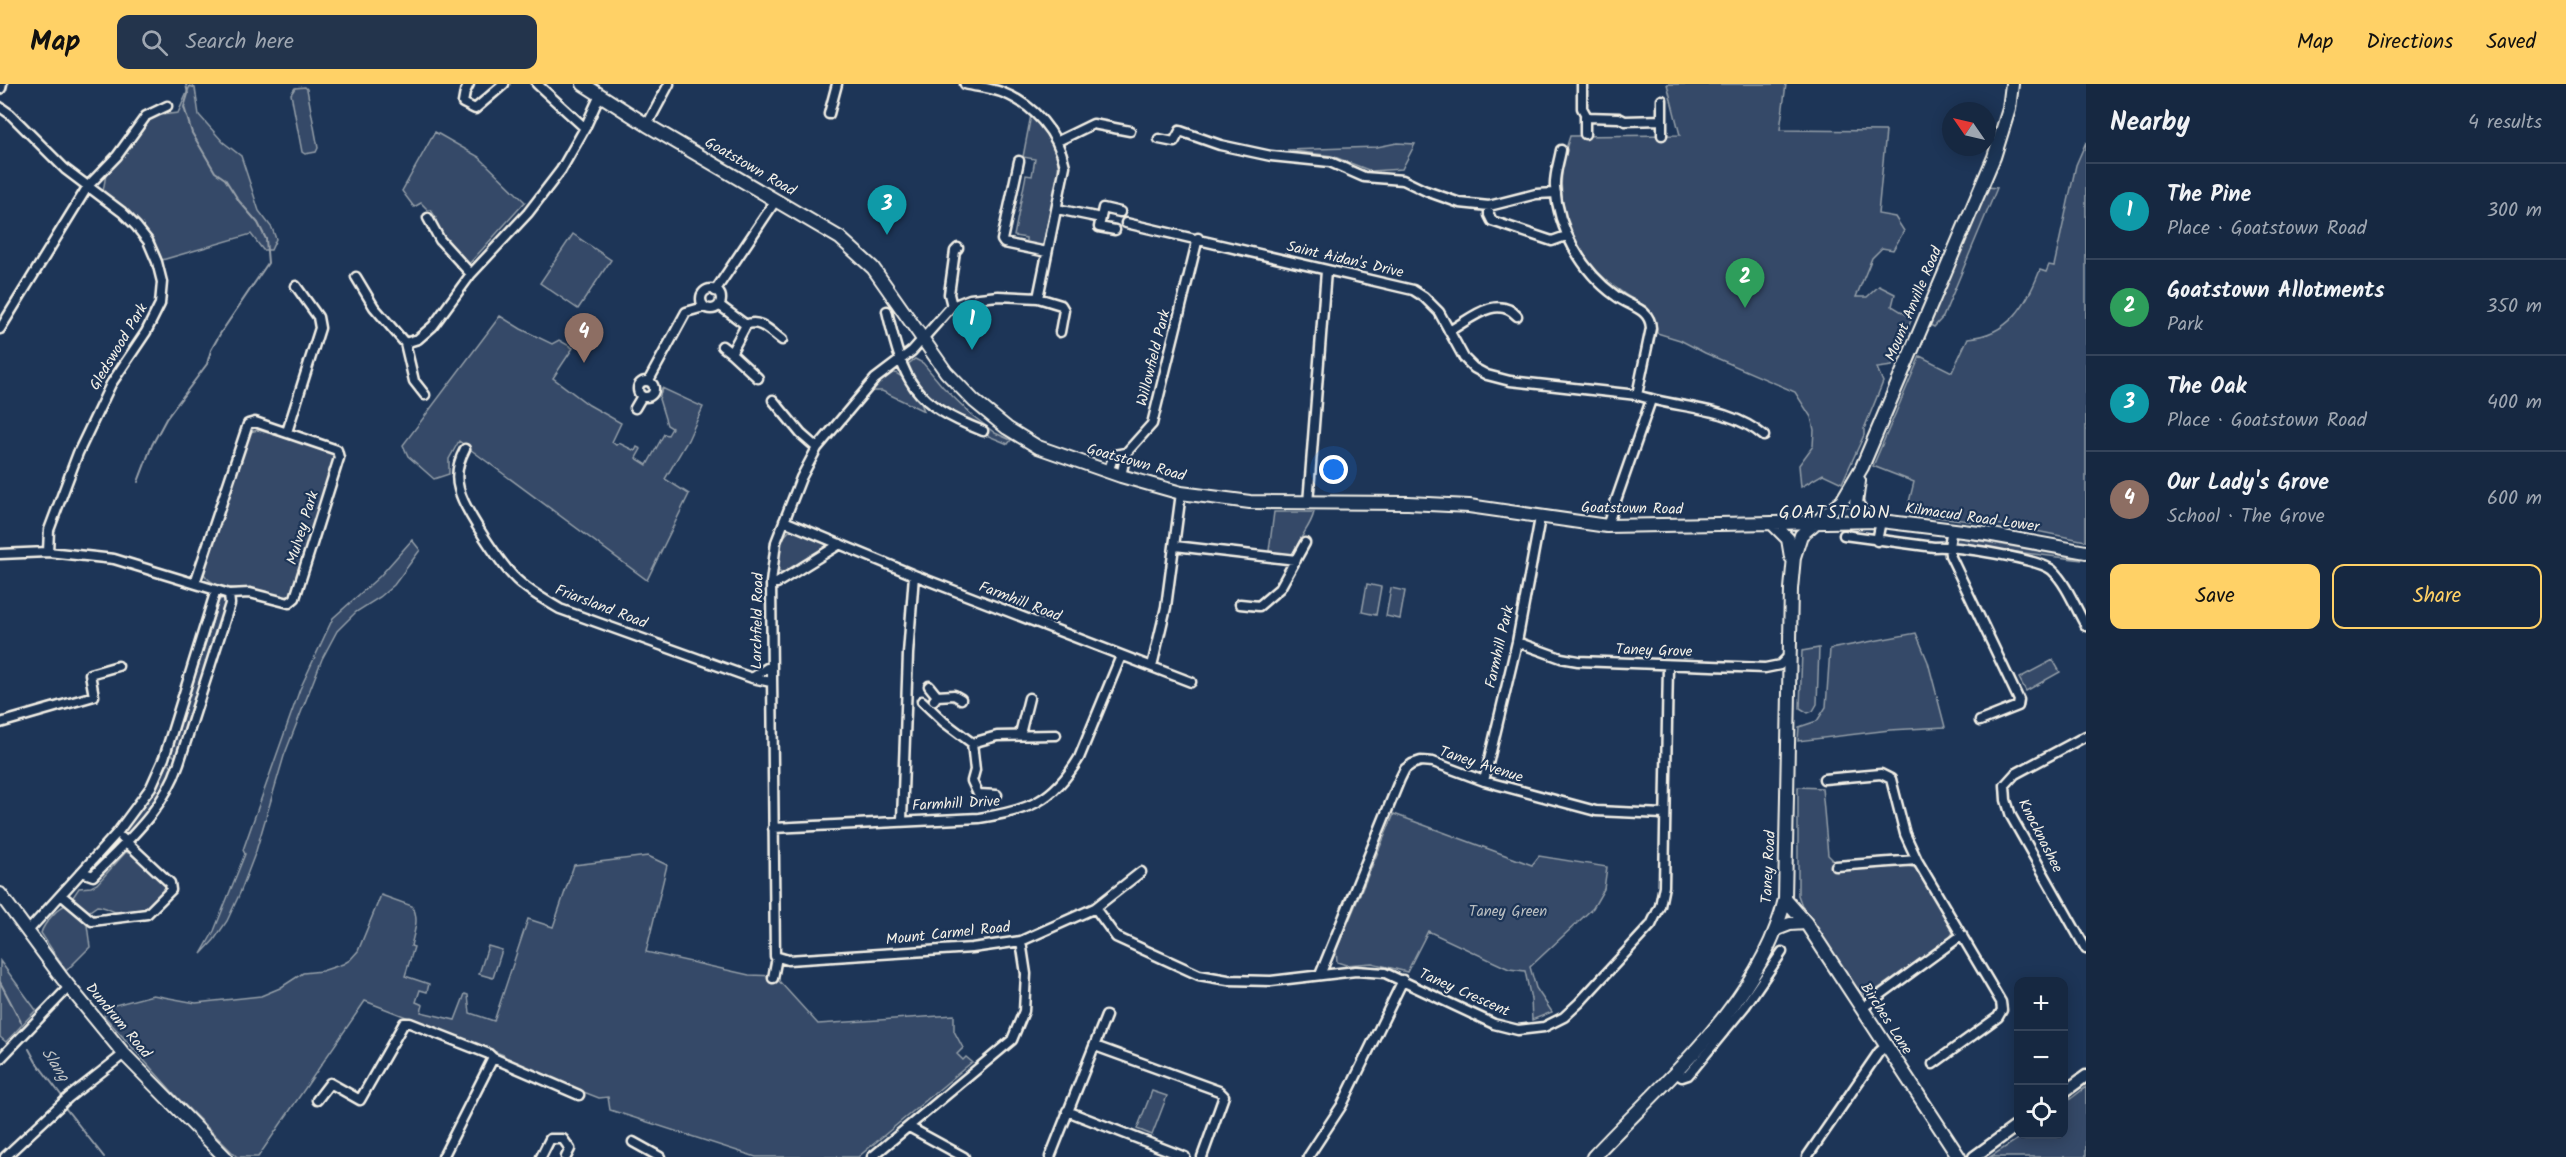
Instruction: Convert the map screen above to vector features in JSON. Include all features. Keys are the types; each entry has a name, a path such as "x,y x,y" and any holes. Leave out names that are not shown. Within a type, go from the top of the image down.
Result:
{"main road":[{"name":"Goatstown Road","path":"583,84 647,125 840,238 861,255 896,299 921,338 960,386 990,416 1038,447 1108,472 1181,493 1250,502 1408,503 1469,506 1607,526 1818,521"},
{"name":"Mount Anville Road","path":"1818,521 1842,501 1862,468 1994,157 2009,109 2013,84"},
{"path":"1862,468 1856,503 1868,521"},
{"name":"Kilmacud Road Lower","path":"1818,521 1881,521 2038,542 2086,552"},
{"name":"Taney Road","path":"1593,1157 1674,1072 1731,1007 1762,959 1777,929 1785,899 1792,571 1799,539 1818,521"},
{"path":"1772,523 1788,539 1792,571"},
{"name":"Dundrum Road","path":"0,894 69,987 124,1054 225,1157"},
{"name":"Birches Lane","path":"1785,899 1806,923 1959,1157"},
{"path":"1777,929 1790,924 1806,923"}],"street":[{"path":"469,84 463,103 475,109 504,84"},
{"path":"537,84 585,128"},
{"path":"647,125 669,84"},
{"path":"830,114 837,84"},
{"path":"965,84 1001,92 1024,103 1049,127 1058,141 1065,166 1038,298"},
{"path":"1582,84 1585,134"},
{"path":"405,343 418,339 433,326 471,274 528,213 561,170 585,128 600,95"},
{"path":"1662,100 1662,135"},
{"path":"0,329 88,186 117,156 147,116 167,105"},
{"name":"Gledswood Park","path":"0,107 10,114 65,169 122,212 148,241 162,282 160,304 146,332 111,384 94,417 49,530 48,552"},
{"path":"1585,116 1619,118 1625,121 1662,120"},
{"path":"1058,141 1093,124 1130,131"},
{"path":"1159,140 1174,142 1180,131 1220,145 1271,156 1330,162 1364,177 1403,180 1461,203 1489,206 1536,194 1556,193"},
{"path":"1561,150 1555,179 1566,236 1594,277 1616,297 1646,312 1651,319 1637,395"},
{"path":"1018,161 1002,240 1004,243 1047,252"},
{"path":"715,291 776,200"},
{"path":"1489,206 1492,221 1552,241 1566,236"},
{"path":"1116,231 1099,227 1103,208 1120,212"},
{"path":"1058,209 1101,218"},
{"path":"428,218 440,240 471,274"},
{"name":"Saint Aidan's Drive","path":"1126,223 1198,238 1326,272 1413,290 1439,312 1455,345 1474,368 1497,378 1637,395 1651,400 1672,402 1713,412 1755,428 1764,436"},
{"name":"Willowfield Park","path":"1121,476 1126,453 1152,424 1198,238"},
{"path":"958,248 955,251 949,294 952,306 970,299 998,296 1038,298 1061,305 1064,310 1060,332"},
{"path":"1308,503 1326,272"},
{"path":"356,277 374,308 405,343 414,381 425,395"},
{"path":"287,432 320,328 318,317 296,286"},
{"path":"704,307 702,296 706,291 715,291"},
{"path":"635,408 642,396 638,387 643,381 649,380 686,312 704,307 714,309 719,305 720,297 715,291"},
{"path":"719,305 746,325"},
{"name":"Larchfield Road","path":"773,978 776,957 771,583 776,542 801,478 816,448 875,379 912,351 921,338 952,306"},
{"path":"1449,331 1478,311 1500,307 1513,311 1517,316"},
{"path":"887,311 899,359 907,379 930,404 955,420 983,431"},
{"path":"731,353 746,325 755,322 782,340"},
{"path":"722,346 758,378"},
{"path":"773,400 801,434 816,448"},
{"path":"1607,526 1651,400"},
{"name":"Mulvey Park","path":"255,422 334,448 339,458 292,602 285,604 250,593 229,594 195,583 248,424 255,422"},
{"name":"Friarsland Road","path":"465,449 457,468 459,491 493,548 516,579 534,594 560,609 752,678 771,682"},
{"path":"1108,472 1114,455 1126,453"},
{"path":"1152,666 1166,607 1181,493"},
{"name":"Farmhill Park","path":"1484,781 1516,642 1540,518"},
{"name":"Farmhill Road","path":"784,521 914,575 1191,682"},
{"path":"1877,541 1881,521"},
{"path":"1952,530 1950,555 2019,700 2018,706 1980,721"},
{"path":"1844,535 1934,547 1949,546 2020,559 2050,568 2058,576 2086,626"},
{"path":"1240,604 1259,606 1280,588 1305,543"},
{"path":"771,583 777,583 840,544"},
{"path":"1175,546 1296,560"},
{"path":"0,554 48,552 114,559 195,583"},
{"path":"902,820 908,654 914,575"},
{"path":"28,931 117,833 146,795 164,758 216,590"},
{"path":"82,872 93,876 126,841 140,830 157,807 180,763 230,604 229,594"},
{"name":"Taney Grove","path":"1516,642 1561,658 1578,661 1668,666 1765,668 1780,665 1789,656"},
{"name":"Farmhill Drive","path":"773,828 979,818 1011,813 1047,798 1070,774 1079,758 1121,656"},
{"path":"0,723 94,696 90,674 118,666"},
{"name":"Taney Crescent","path":"1095,908 1116,936 1199,975 1228,980 1271,981 1372,971 1403,980 1494,1024 1518,1030 1544,1027 1564,1017 1651,925 1660,906 1664,886 1668,666"},
{"path":"752,678 767,668 771,668"},
{"path":"929,686 936,696"},
{"path":"961,699 954,695 936,696 925,703 944,722 972,743 975,770 972,781 978,794 997,795"},
{"path":"1020,734 1029,698"},
{"path":"972,743 997,736 1056,735"},
{"name":"Knocknashee","path":"2086,736 2015,774 2005,785 2006,800 2011,816 2086,949"},
{"path":"164,758 180,763"},
{"name":"Taney Avenue","path":"1320,975 1405,769 1412,764 1421,761 1433,762 1484,781 1596,811 1664,814"},
{"path":"1824,779 1881,774 1892,779 1905,834 1917,860 2001,1002 2002,1010 1998,1017 1933,1064"},
{"path":"61,895 92,921 133,918 147,914 172,887 117,833"},
{"path":"1836,867 1917,860"},
{"name":"Mount Carmel Road","path":"776,957 788,960 921,952 972,948 1021,940 1095,908 1141,872"},
{"path":"1861,1009 1962,935"},
{"path":"872,1157 1012,1040 1024,1011 1026,974 1021,940"},
{"path":"1674,1072 1682,1077 1688,1075 1745,1006 1782,952"},
{"path":"1308,1157 1342,1104 1403,980"},
{"path":"0,1059 69,987"},
{"path":"1050,1157 1106,1016"},
{"path":"317,1100 330,1083 360,1100 404,1023 410,1023 489,1054 493,1058 579,1095"},
{"path":"1095,1046 1220,1091 1224,1096 1202,1157"},
{"path":"1807,1157 1879,1052 1886,1046"},
{"path":"5,1157 73,1094 124,1054"},
{"path":"443,1157 493,1058"},
{"path":"2068,1089 2086,1076"},
{"path":"1067,1111 1185,1157"},
{"path":"909,1127 964,1157"},
{"path":"1974,1157 2014,1129"},
{"path":"541,1157 550,1139 563,1139 570,1149 566,1157"},
{"path":"633,1142 660,1157"}],"green space":[{"path":"1667,84 1786,84 1780,130 1886,131 1878,214 1895,217 1904,231 1893,250 1882,248 1872,258 1856,297 1867,297 1879,286 1895,294 1892,306 1912,318 1892,366 1877,368 1883,382 1864,429 1864,435 1842,483 1823,474 1801,487 1799,465 1813,446 1814,430 1811,417 1795,392 1680,340 1657,333 1655,319 1647,307 1623,293 1603,276 1586,257 1573,236 1565,214 1562,189 1563,163 1570,136 1680,135"},
{"path":"190,86 195,88 199,115 223,142 241,156 259,211 272,228 276,239 271,250 263,250 251,234 162,260 145,230 130,214 103,192 106,174 119,161 146,123 152,116 178,113"},
{"path":"305,87 318,148 316,152 305,154 302,152 291,94 295,88"},
{"path":"1031,115 1051,142 1058,164 1050,221 1048,221 1044,239 1047,241 1043,246 1026,244 1026,238 1014,236 1026,175 1032,176 1035,159 1023,157"},
{"path":"435,132 479,157 525,202 468,265 445,241 435,224 436,218 431,210 421,203 414,207 402,191"},
{"path":"2086,142 2086,541 2011,526 1912,514 1907,510 1914,482 1873,466 1920,356 1952,372 1968,338 1982,336 2005,324 2022,306 2040,270 2046,272 2049,265 2054,266 2076,165"},
{"path":"1397,143 1415,144 1402,169 1371,171 1332,156 1287,150 1377,147"},
{"path":"1987,187 1997,188 1943,317 1934,327 1930,325"},
{"path":"573,234 611,260 578,309 540,283"},
{"path":"500,316 552,344 559,340 573,348 553,378 589,405 621,423 612,442 635,451 637,447 641,449 636,458 647,465 664,434 668,435 672,428 667,425 659,399 662,388 703,407 688,440 665,479 689,494 647,580 459,441 449,459 449,474 434,479 408,456 403,445"},
{"path":"915,359 923,363 943,387 973,416 995,433 1011,440 1008,444 986,435 982,426 951,413 938,404 920,385 907,365"},
{"path":"892,372 902,377 911,387 924,411 882,391 874,391 886,374"},
{"path":"258,430 325,449 333,454 333,461 291,594 283,599 218,585 204,574 245,438 250,432"},
{"path":"1274,512 1314,512 1310,524 1297,545 1294,556 1269,551"},
{"path":"789,531 797,531 824,541 826,545 825,549 782,574 777,569 782,539"},
{"path":"1958,537 2082,560 1959,545 1955,541"},
{"path":"412,540 420,550 394,585 356,612 337,631 322,659 284,756 256,851 240,893 227,921 201,954 214,931 245,854 243,850 300,689 333,618 380,576"},
{"path":"1367,584 1381,587 1376,615 1362,612"},
{"path":"1391,588 1405,591 1400,619 1386,616"},
{"path":"224,598 226,603 179,751 175,757 171,753 219,600"},
{"path":"1916,633 1928,662 1945,727 1890,730 1798,741 1799,727 1817,721 1826,707 1830,649"},
{"path":"1819,648 1817,704 1813,711 1808,713 1800,708 1802,651"},
{"path":"2053,660 2060,672 2026,691 2019,678"},
{"path":"170,764 173,768 158,798 127,836 124,836 123,831 148,800 167,765"},
{"path":"1798,787 1822,788 1828,855 1837,864 1839,871 1907,866 1916,868 1954,930 1950,938 1866,996 1851,982 1802,906 1798,895"},
{"name":"Taney Green","path":"1394,814 1532,865 1539,856 1607,867 1604,889 1593,908 1530,967 1536,988 1552,1012 1532,1020 1531,999 1525,971 1509,969 1428,931 1407,972 1372,963 1346,965 1337,962 1336,951"},
{"path":"126,852 133,855 165,885 164,892 155,901 138,912 126,914 97,906 87,913 71,900 79,888 97,884"},
{"path":"648,856 667,865 646,952 749,975 779,976 779,981 818,1024 954,1015 954,1031 963,1048 957,1054 963,1060 966,1057 972,1062 858,1157 756,1157 610,1110 608,1097 599,1098 509,1063 504,1055 365,1001 258,1157 237,1157 178,1098 104,1016 107,1007 153,995 196,1003 261,996 280,988 303,973 322,971 343,964 358,951 381,895 412,906 416,915 411,946 414,947 405,976 429,984 427,992 420,990 416,1002 423,1005 421,1012 455,1020 465,994 468,995 470,1013 494,1021 528,919 553,927 574,865"},
{"path":"68,904 87,925 90,947 66,971 41,933 52,916"},
{"path":"488,946 502,950 493,978 479,974"},
{"path":"0,961 36,1010 6,1042 0,1037"},
{"path":"2086,1087 2086,1157 1990,1157 2018,1139 2068,1139 2068,1101"},
{"path":"1152,1091 1167,1096 1152,1135 1137,1129"}],"waterway":[{"path":"138,482 152,445 166,419 207,364 211,350 220,334 268,263 266,239 258,223 239,201 225,179 215,172 192,133 184,107 188,94 186,84"},
{"name":"Slang","path":"0,982 21,1022"},
{"name":"Slang","path":"29,1049 61,1095"},
{"name":"Slang","path":"66,1109 104,1157"}],"place":[{"name":"The Oak","path":"887,235"},
{"name":"Goatstown Allotments","path":"1745,308"},
{"name":"The Pine","path":"972,350"},
{"name":"Our Lady's Grove","path":"584,363"}],"district":[{"name":"GOATSTOWN","path":"1835,513"}]}
